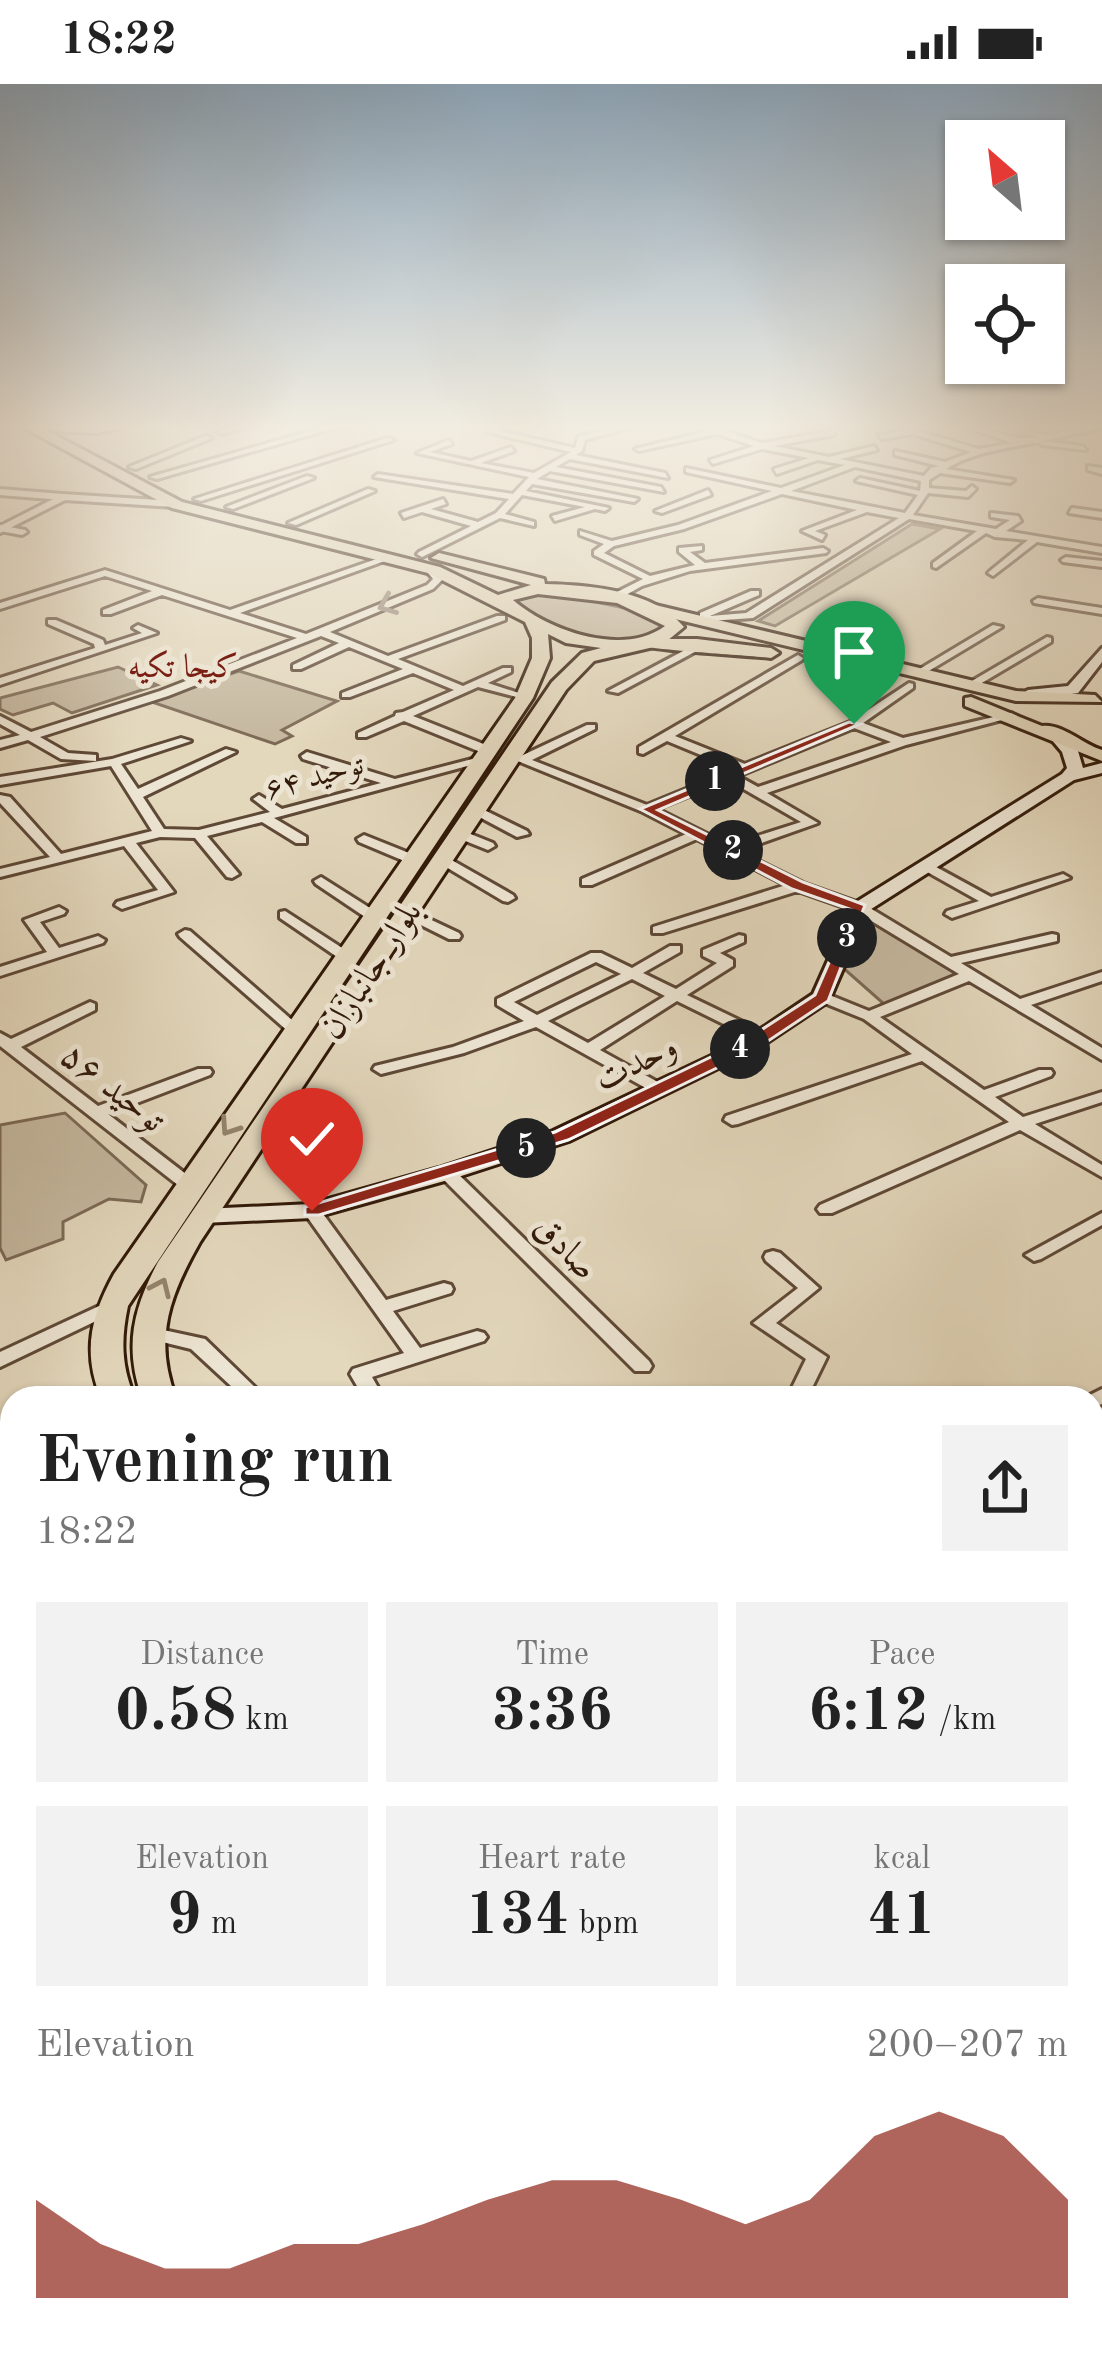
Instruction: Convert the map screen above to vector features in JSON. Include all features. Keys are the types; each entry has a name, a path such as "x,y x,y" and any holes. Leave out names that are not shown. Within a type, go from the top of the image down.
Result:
{"highway":[{"path":"282,531 388,558 457,562 611,599 670,617 675,627 666,637 580,662 563,655 542,663 544,646 530,617"},
{"path":"322,531 425,561 505,612 530,617 572,639 636,645"},
{"path":"457,562 502,582 492,588 468,586"},
{"path":"505,612 503,599 518,590 573,590"},
{"name":"بلوار جانبازان","path":"113,1386 105,1340 112,1306 189,1185 376,918 428,859 499,757 580,662"},
{"name":"بلوار جانبازان","path":"145,1332 157,1290 203,1216 406,912 428,859 458,833 474,809 542,663"},
{"path":"145,1332 146,1370 153,1386"}],"main road":[{"path":"651,609 730,628"},
{"path":"794,657 698,633 750,624 914,680"},
{"path":"636,645 702,644 794,657 914,680 1023,710 1036,705 1008,694"},
{"path":"974,695 1060,693 1083,682 1100,661"},
{"path":"1083,682 1100,698"},
{"path":"1008,694 1100,698"},
{"path":"974,695 1059,740 1102,756"},
{"path":"822,998 860,908 1068,777 1075,769 1073,761 1050,730 1051,714 1100,698"},
{"path":"1068,777 1102,768"},
{"name":"وحدت","path":"203,1216 312,1211 561,1136 763,1036 822,998"}],"street":[{"path":"16,531 22,532"},
{"path":"0,744 314,635 430,587 438,579 425,561 470,531"},
{"path":"646,577 597,554 611,544 664,531"},
{"path":"808,531 823,537"},
{"path":"697,620 750,624 886,531"},
{"path":"980,531 1102,550"},
{"path":"936,565 992,531"},
{"path":"1070,545 1078,531"},
{"path":"583,532 611,544"},
{"path":"572,543 596,538"},
{"path":"992,573 1034,540"},
{"path":"699,548 682,550 702,565"},
{"path":"733,551 746,558"},
{"path":"611,599 646,577 781,551 823,551"},
{"path":"231,614 388,558"},
{"path":"621,565 645,560"},
{"path":"1066,560 1102,564"},
{"path":"0,606 104,573 231,614 349,643 462,688"},
{"path":"106,613 162,591"},
{"path":"697,620 755,593"},
{"path":"1038,601 1102,610"},
{"path":"389,659 505,612"},
{"path":"52,622 99,642 101,649"},
{"path":"647,809 854,724 997,627"},
{"path":"0,682 152,633 138,628"},
{"path":"974,695 1047,640"},
{"path":"297,668 349,643"},
{"path":"614,691 702,644"},
{"path":"643,750 794,657"},
{"path":"346,695 414,669"},
{"path":"362,735 507,670"},
{"path":"477,683 524,698"},
{"path":"400,715 499,757 647,809 798,886 860,908 1102,1054"},
{"path":"757,792 902,742 1011,716"},
{"path":"0,719 65,756 115,762"},
{"path":"854,724 902,742"},
{"name":"توحید ۶۴","path":"0,873 160,833 199,834 499,757 591,727"},
{"path":"666,736 746,769"},
{"path":"0,781 115,762 184,741"},
{"path":"136,795 230,752"},
{"path":"307,757 394,783"},
{"path":"115,762 160,833"},
{"path":"728,776 812,823 731,849"},
{"path":"0,799 59,859"},
{"path":"259,799 280,813"},
{"path":"474,809 522,834"},
{"path":"263,817 301,840"},
{"path":"458,833 488,846"},
{"path":"199,834 232,874"},
{"path":"587,883 698,834"},
{"path":"364,839 428,859 508,898"},
{"path":"122,905 167,892 128,842"},
{"path":"927,866 989,902"},
{"path":"952,914 1063,878"},
{"path":"321,881 376,918"},
{"path":"658,930 798,886"},
{"path":"56,952 31,920 59,911"},
{"path":"406,912 454,936"},
{"path":"285,915 348,958"},
{"path":"185,934 295,1030"},
{"path":"952,961 1052,938"},
{"path":"588,1050 728,963 708,953 739,939"},
{"path":"0,972 98,940"},
{"path":"381,1069 449,1057 536,1021 675,949"},
{"path":"659,1089 502,1002 596,956 763,1036"},
{"path":"869,1016 972,974"},
{"path":"1020,1004 1102,976"},
{"path":"822,998 869,1016 1022,1123 1102,1172"},
{"path":"4,1040 90,1007"},
{"name":"توحید ۵۶","path":"4,1040 189,1185"},
{"path":"732,1120 924,1054"},
{"path":"94,1113 204,1072"},
{"path":"982,1096 1045,1073"},
{"path":"826,1209 1022,1123 1102,1097"},
{"name":"صادق","path":"447,1173 641,1366"},
{"path":"312,1211 415,1355"},
{"path":"1034,1256 1102,1218"},
{"path":"773,1257 810,1288 763,1323 817,1357 803,1386"},
{"path":"382,1308 444,1289"},
{"path":"0,1360 112,1306"},
{"path":"145,1332 198,1344 243,1386"},
{"path":"367,1386 360,1374 476,1337"}],"shaded area":[{"path":"901,531 936,531 775,626 758,621"},
{"path":"553,593 643,612 661,626 646,637 608,642 547,622 517,601 522,595"},
{"path":"118,667 157,685 72,713 53,703 13,715 0,709 0,698"},
{"path":"239,671 337,701 282,730 292,736 275,744 149,701"},
{"path":"875,921 964,972 884,1004 842,967 867,922"},
{"path":"65,1113 146,1185 141,1202 109,1199 63,1222 63,1239 6,1260 0,1248 0,1125"}],"district":[{"name":"کیجا تکیه","path":"183,665"}],"route":[{"path":"312,1211 561,1136 750,1045 822,998 860,908 798,886 647,809 854,724"}]}
